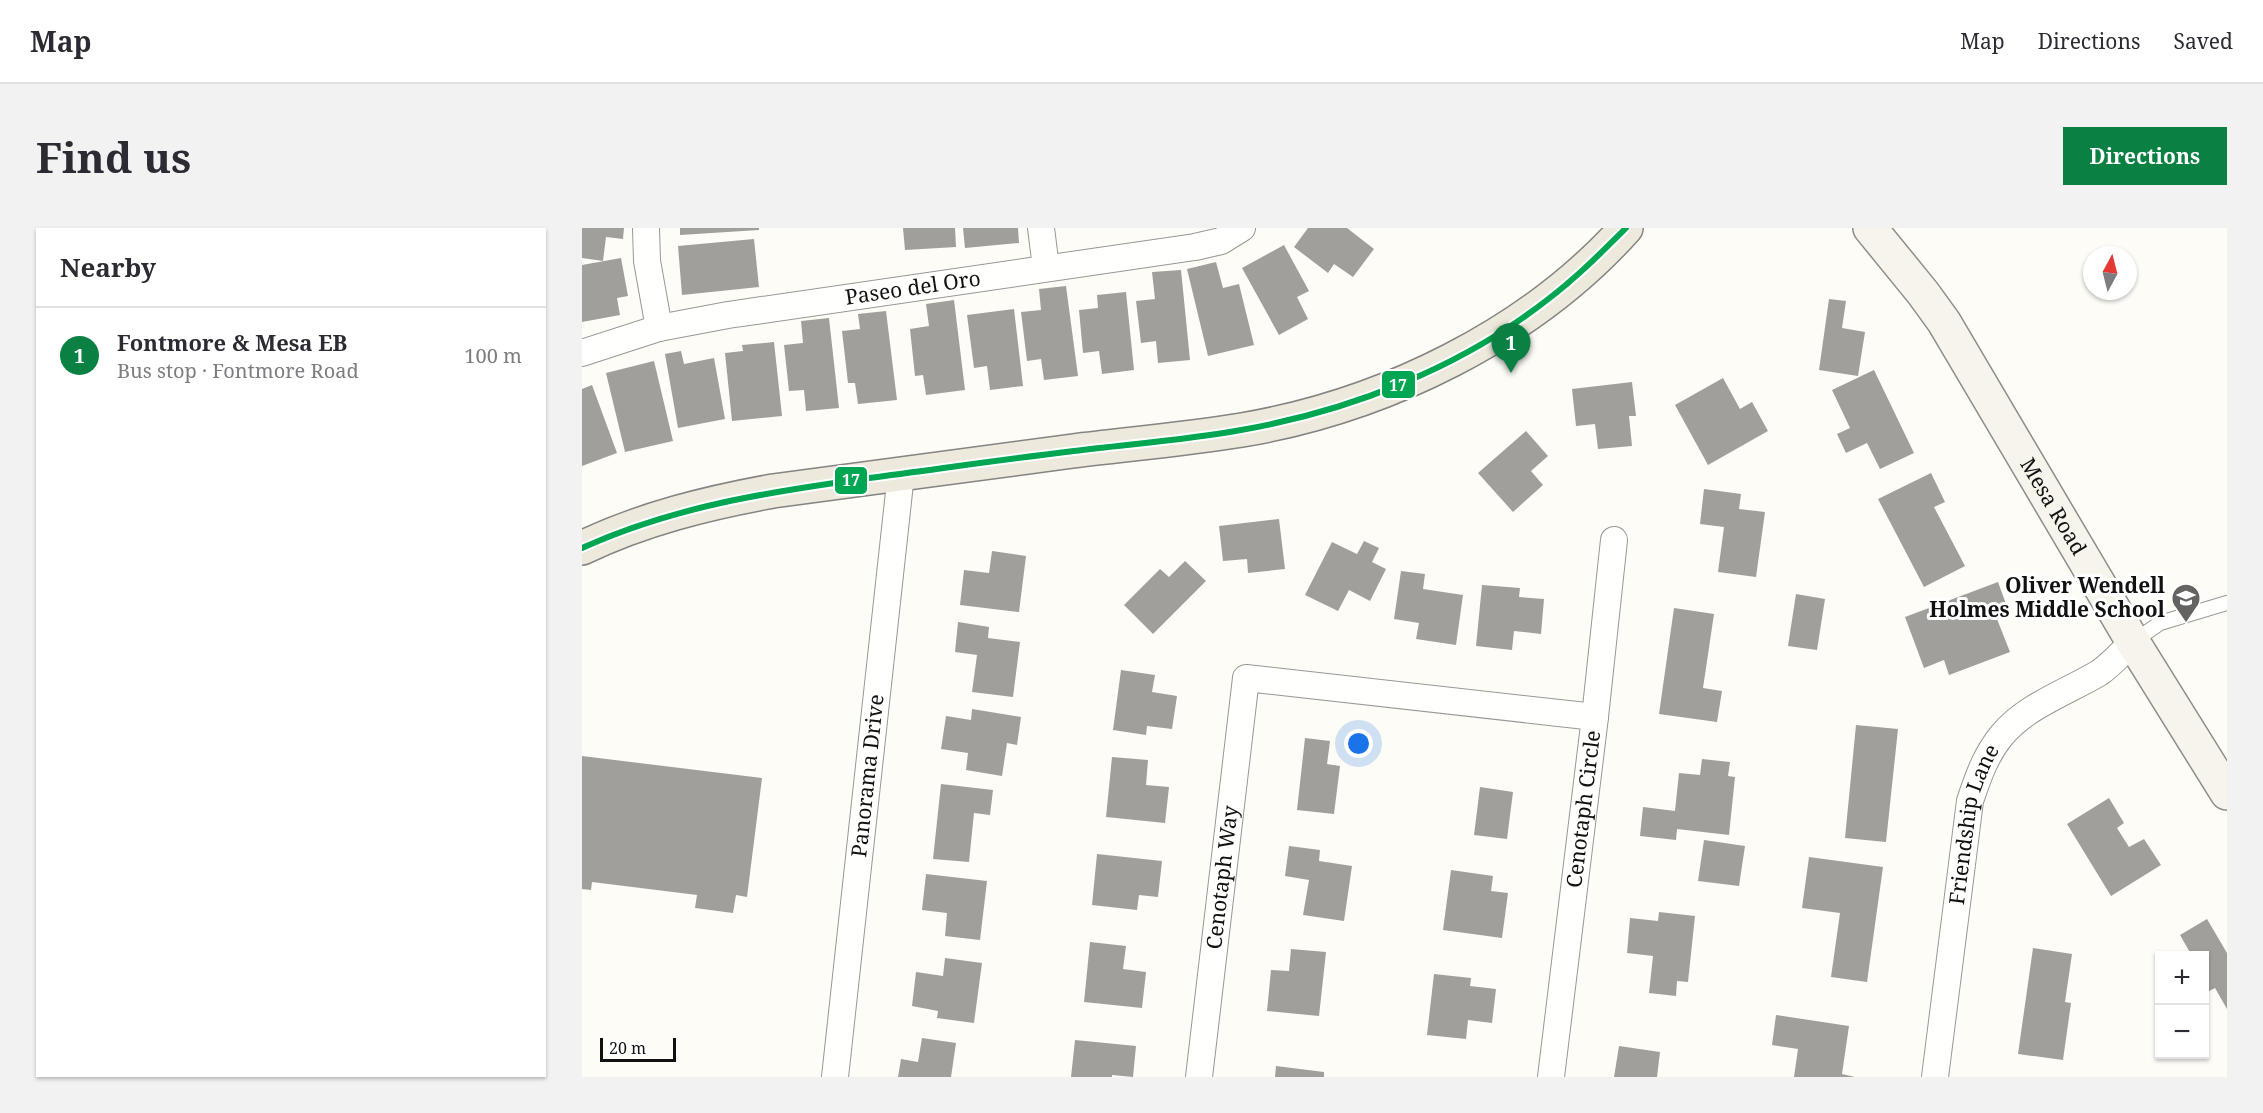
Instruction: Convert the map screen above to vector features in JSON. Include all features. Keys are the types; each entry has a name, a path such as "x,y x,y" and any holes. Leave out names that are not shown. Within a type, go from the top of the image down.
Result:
{"main road":[{"path":"582,548 609,535 664,516 714,502 772,491 1243,429 1357,402 1412,379 1492,338 1577,275 1626,228"},
{"name":"Mesa Road","path":"1870,228 1944,322 2133,642 2227,793"}],"street":[{"path":"646,228 647,261 659,328"},
{"path":"1041,228 1046,268"},
{"name":"Paseo del Oro","path":"582,352 659,328 790,305 1195,247 1221,241 1242,228"},
{"name":"Panorama Drive","path":"835,1077 901,474"},
{"name":"Cenotaph Circle","path":"1551,1077 1614,540"},
{"name":"Friendship Lane","path":"1935,1077 1970,801 1978,777 2002,735 2019,718 2102,671 2133,642"},
{"name":"Cenotaph Way","path":"1198,1077 1245,667 1595,717"}],"lane":[{"path":"2133,642 2160,623 2227,603"}],"building":[{"path":"582,228 624,228 623,239 606,237 603,261 582,258"},
{"path":"680,228 759,228 759,230 680,235"},
{"path":"903,228 955,228 956,247 905,250"},
{"path":"963,228 1018,228 1019,243 965,248"},
{"path":"1308,228 1347,228 1374,249 1353,277 1334,264 1328,273 1294,247"},
{"path":"754,239 759,287 682,295 678,246"},
{"path":"1284,245 1309,291 1297,297 1308,319 1279,335 1242,268"},
{"path":"621,258 628,296 617,298 620,315 582,322 582,265"},
{"path":"1216,262 1223,288 1239,284 1254,345 1208,356 1187,269"},
{"path":"1181,270 1190,360 1158,363 1156,341 1141,343 1136,301 1155,299 1152,272"},
{"path":"1066,286 1078,376 1044,380 1041,359 1027,361 1021,312 1041,310 1039,289"},
{"path":"1126,292 1134,370 1102,374 1099,351 1083,353 1079,310 1098,308 1097,295"},
{"path":"1829,299 1846,301 1842,328 1865,332 1858,376 1819,370"},
{"path":"954,300 965,390 926,395 923,375 915,376 910,329 929,326 926,304"},
{"path":"1014,309 1023,386 990,390 987,366 974,368 967,315"},
{"path":"886,311 897,400 858,404 855,383 848,383 842,331 860,329 858,314"},
{"path":"829,318 839,408 806,411 804,390 789,391 784,345 803,343 801,321"},
{"path":"774,342 782,416 732,421 725,353 743,351 742,345"},
{"path":"681,351 684,364 714,358 725,419 678,428 665,354"},
{"path":"654,361 673,441 625,452 606,373"},
{"path":"1874,370 1914,453 1880,469 1867,443 1846,453 1837,434 1850,428 1832,390"},
{"path":"1723,378 1740,409 1752,402 1768,431 1708,465 1675,405"},
{"path":"1632,382 1636,416 1629,416 1632,446 1598,449 1595,424 1576,426 1572,389"},
{"path":"592,385 617,453 582,466 582,389"},
{"path":"1526,431 1548,456 1531,471 1543,485 1513,512 1478,473"},
{"path":"1931,473 1945,502 1934,507 1965,566 1924,587 1878,499"},
{"path":"1704,489 1741,494 1739,509 1765,512 1756,577 1718,572 1724,527 1700,524"},
{"path":"1279,519 1285,569 1248,573 1247,559 1223,561 1219,526"},
{"path":"1364,541 1379,548 1372,562 1386,569 1370,601 1349,590 1338,611 1305,595 1332,542 1357,554"},
{"path":"992,551 1026,556 1019,612 960,605 964,570 989,573"},
{"path":"1185,561 1206,581 1153,634 1124,605 1160,569 1169,577"},
{"path":"1401,571 1425,574 1423,589 1463,595 1456,645 1416,639 1419,623 1394,619"},
{"path":"1998,582 2010,615 1997,619 2010,652 1949,675 1944,660 1924,668 1905,617"},
{"path":"1482,585 1520,588 1519,597 1544,599 1541,634 1514,631 1512,650 1476,646"},
{"path":"1796,594 1825,599 1817,650 1788,646"},
{"path":"1674,608 1714,614 1703,688 1722,691 1717,722 1659,714"},
{"path":"958,622 989,627 988,638 1020,642 1013,697 972,692 977,655 955,652"},
{"path":"1121,670 1155,675 1152,692 1177,696 1172,729 1147,726 1146,735 1113,730"},
{"path":"972,709 1021,717 1017,745 1007,743 1002,776 966,770 968,753 941,749 946,716 971,720"},
{"path":"1856,725 1898,729 1886,842 1845,838"},
{"path":"1305,738 1330,741 1327,764 1340,766 1334,814 1297,810"},
{"path":"582,756 762,778 747,897 736,895 733,913 695,908 697,895 592,882 591,890 582,889"},
{"path":"1112,757 1148,760 1146,785 1169,787 1165,823 1106,817"},
{"path":"1702,759 1730,762 1728,776 1735,777 1729,835 1677,829 1676,840 1640,836 1643,807 1675,811 1679,773 1700,775"},
{"path":"941,784 993,790 990,815 974,813 969,862 933,859"},
{"path":"1480,787 1513,792 1507,839 1474,835"},
{"path":"2109,798 2124,823 2117,828 2129,847 2144,839 2161,865 2111,896 2067,824"},
{"path":"1704,840 1745,846 1739,886 1698,881"},
{"path":"1289,846 1320,850 1319,861 1352,866 1344,921 1303,915 1309,880 1285,876"},
{"path":"1097,854 1162,861 1158,897 1139,895 1137,910 1092,905"},
{"path":"1809,857 1883,867 1867,982 1831,977 1840,913 1802,908"},
{"path":"1451,870 1493,876 1491,891 1508,893 1502,938 1443,930"},
{"path":"926,874 987,881 980,940 945,936 947,913 922,910"},
{"path":"1659,912 1695,916 1688,982 1677,981 1676,996 1649,993 1653,956 1627,953 1630,918 1658,921"},
{"path":"2207,919 2227,953 2227,1009 2215,988 2209,991 2209,951 2189,951 2180,935"},
{"path":"1090,942 1126,946 1123,969 1146,972 1142,1008 1084,1002"},
{"path":"2033,948 2072,954 2065,1002 2071,1003 2063,1060 2018,1054"},
{"path":"1291,949 1326,952 1319,1016 1267,1011 1271,970 1289,971"},
{"path":"945,958 982,963 974,1023 937,1018 938,1011 912,1006 916,972 943,976"},
{"path":"1434,974 1471,978 1470,986 1496,989 1492,1023 1468,1020 1466,1039 1427,1035"},
{"path":"1776,1015 1849,1026 1842,1074 1855,1077 1794,1077 1798,1049 1772,1045"},
{"path":"922,1038 956,1043 951,1077 898,1077 901,1059 918,1062"},
{"path":"1075,1040 1136,1046 1133,1077 1112,1075 1112,1077 1071,1077"},
{"path":"1619,1046 1660,1052 1657,1077 1614,1077"},
{"path":"1276,1066 1324,1072 1324,1077 1275,1077"}],"transit line":[{"name":"17","path":"582,548 652,521 759,495 832,483 1220,433 1282,422 1323,411 1402,383 1478,346 1558,292 1626,228"}],"place":[{"name":"Fontmore & Mesa EB","path":"1511,373"},
{"name":"Oliver Wendell Holmes Middle School","path":"2186,624"}]}
